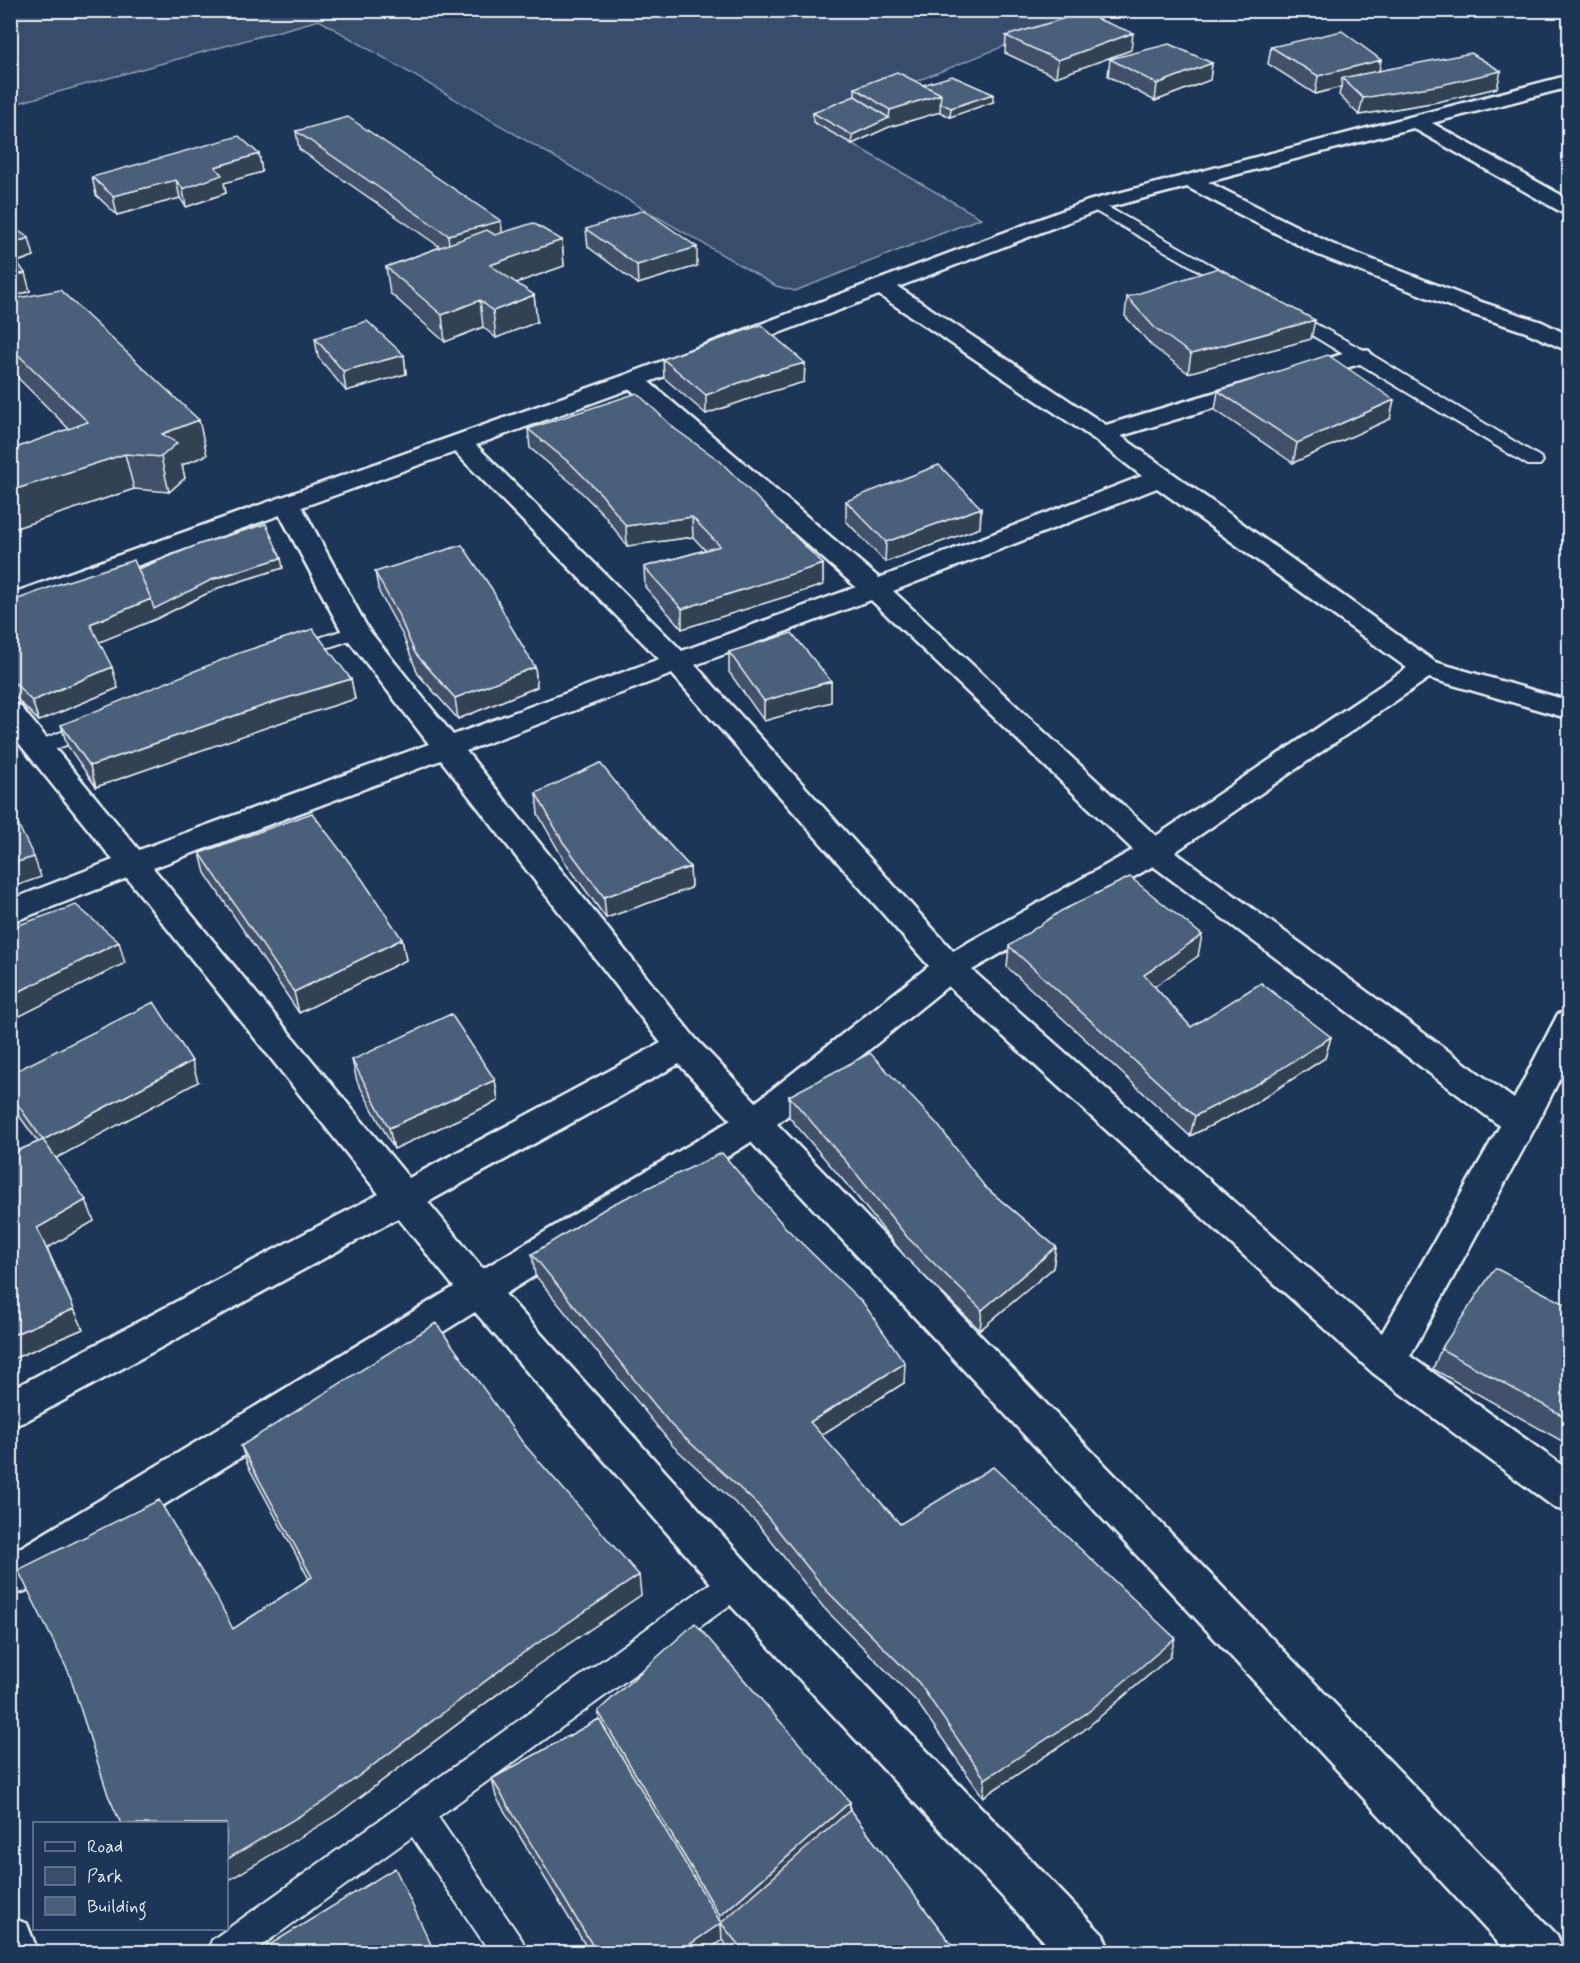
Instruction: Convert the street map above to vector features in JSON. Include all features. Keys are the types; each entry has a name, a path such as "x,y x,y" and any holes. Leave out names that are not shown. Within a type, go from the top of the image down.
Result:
{"street":[{"path":"10,603 633,380 1095,205 1569,81"},
{"path":"1415,121 1569,209"},
{"path":"1189,180 1324,249 1470,306 1534,327 1569,345"},
{"path":"881,286 1103,434 1160,478 1425,668 1569,710"},
{"path":"1103,434 1361,356"},
{"path":"633,380 875,589 1154,852 1520,1122"},
{"path":"459,442 676,661 949,968 1388,1361 1569,1496"},
{"path":"10,912 447,746 875,589 1160,478"},
{"path":"287,504 356,632 683,1047 1540,1953"},
{"path":"10,1577 755,1122 949,968 1154,852 1425,668"},
{"path":"10,712 479,1291 737,1582 1086,1953"},
{"path":"1388,1361 1520,1122 1569,1023"},
{"path":"10,1410 401,1197 683,1047"},
{"path":"10,1941 14,1953"}],"lane":[{"path":"1095,205 1248,292"},
{"path":"1269,304 1361,356 1533,461"},
{"path":"269,661 356,632"},
{"path":"40,748 116,717"},
{"path":"224,1953 737,1582"},
{"path":"417,1815 510,1953"}],"green space":[{"path":"11,11 1092,11 814,122 981,218 795,291 776,286 319,20 11,105"}],"building":[{"path":"1082,13 1133,33 1058,60 1006,36"},
{"path":"1342,31 1381,60 1318,76 1271,47"},
{"path":"1169,44 1212,63 1157,84 1110,59"},
{"path":"1471,53 1501,71 1441,85 1363,98 1342,78"},
{"path":"897,72 941,94 890,110 855,88"},
{"path":"952,76 993,94 951,108 940,103 941,94 923,85"},
{"path":"855,96 889,118 852,135 813,113"},
{"path":"348,117 501,221 448,235 296,131"},
{"path":"239,136 259,154 215,167 222,175 183,189 176,180 113,196 92,177"},
{"path":"644,210 697,247 637,265 586,229"},
{"path":"533,223 562,240 490,265 534,295 493,311 480,300 442,315 386,267 487,230 495,235"},
{"path":"11,226 29,238 10,244"},
{"path":"10,252 25,273 10,277"},
{"path":"1218,268 1315,320 1191,354 1154,327 1127,297"},
{"path":"60,290 199,420 162,434 177,443 161,457 125,454 10,491 10,450 88,422 10,347 10,294 13,299"},
{"path":"367,321 404,355 343,371 315,338"},
{"path":"761,325 805,363 763,374 706,395 663,359"},
{"path":"1328,355 1394,400 1297,443 1218,391"},
{"path":"637,393 675,429 720,461 823,564 682,609 644,567 720,546 692,517 626,526 602,495 571,464 528,429"},
{"path":"939,465 981,508 886,542 846,501"},
{"path":"266,524 281,558 215,578 154,609 138,569 200,544"},
{"path":"462,545 492,589 535,667 455,698 415,653 399,616 375,572"},
{"path":"134,560 151,599 90,624 112,667 32,701 10,678 10,602"},
{"path":"313,629 351,679 280,700 90,766 61,725 239,653"},
{"path":"792,633 831,681 764,701 729,652"},
{"path":"600,763 641,814 690,867 604,897 563,842 536,793"},
{"path":"10,808 34,857 10,864"},
{"path":"312,813 362,879 402,939 294,992 200,853"},
{"path":"1130,877 1202,935 1144,975 1191,1027 1261,983 1331,1037 1259,1083 1195,1116 1009,946 1061,911"},
{"path":"76,905 119,942 10,996 10,928"},
{"path":"154,1002 192,1061 43,1140 10,1094 10,1074"},
{"path":"451,1014 495,1080 389,1128 352,1060"},
{"path":"870,1053 938,1125 985,1187 1056,1247 982,1310 908,1238 789,1096"},
{"path":"43,1140 86,1200 37,1228 74,1309 10,1336 10,1154"},
{"path":"722,1153 785,1227 864,1304 905,1363 810,1422 900,1524 993,1467 1175,1638 1087,1713 985,1779 919,1683 825,1589 757,1504 672,1426 532,1254 611,1205"},
{"path":"1495,1268 1569,1306 1569,1419 1441,1349"},
{"path":"436,1323 523,1443 639,1575 523,1653 328,1799 228,1859 228,1822 120,1822 108,1795 69,1673 18,1570 159,1500 233,1629 312,1577 241,1446"},
{"path":"695,1623 850,1802 720,1916 598,1711"},
{"path":"599,1719 721,1923 677,1953 597,1953 492,1779"},
{"path":"850,1810 958,1953 745,1953 721,1923"},
{"path":"395,1868 435,1953 256,1953"}]}
